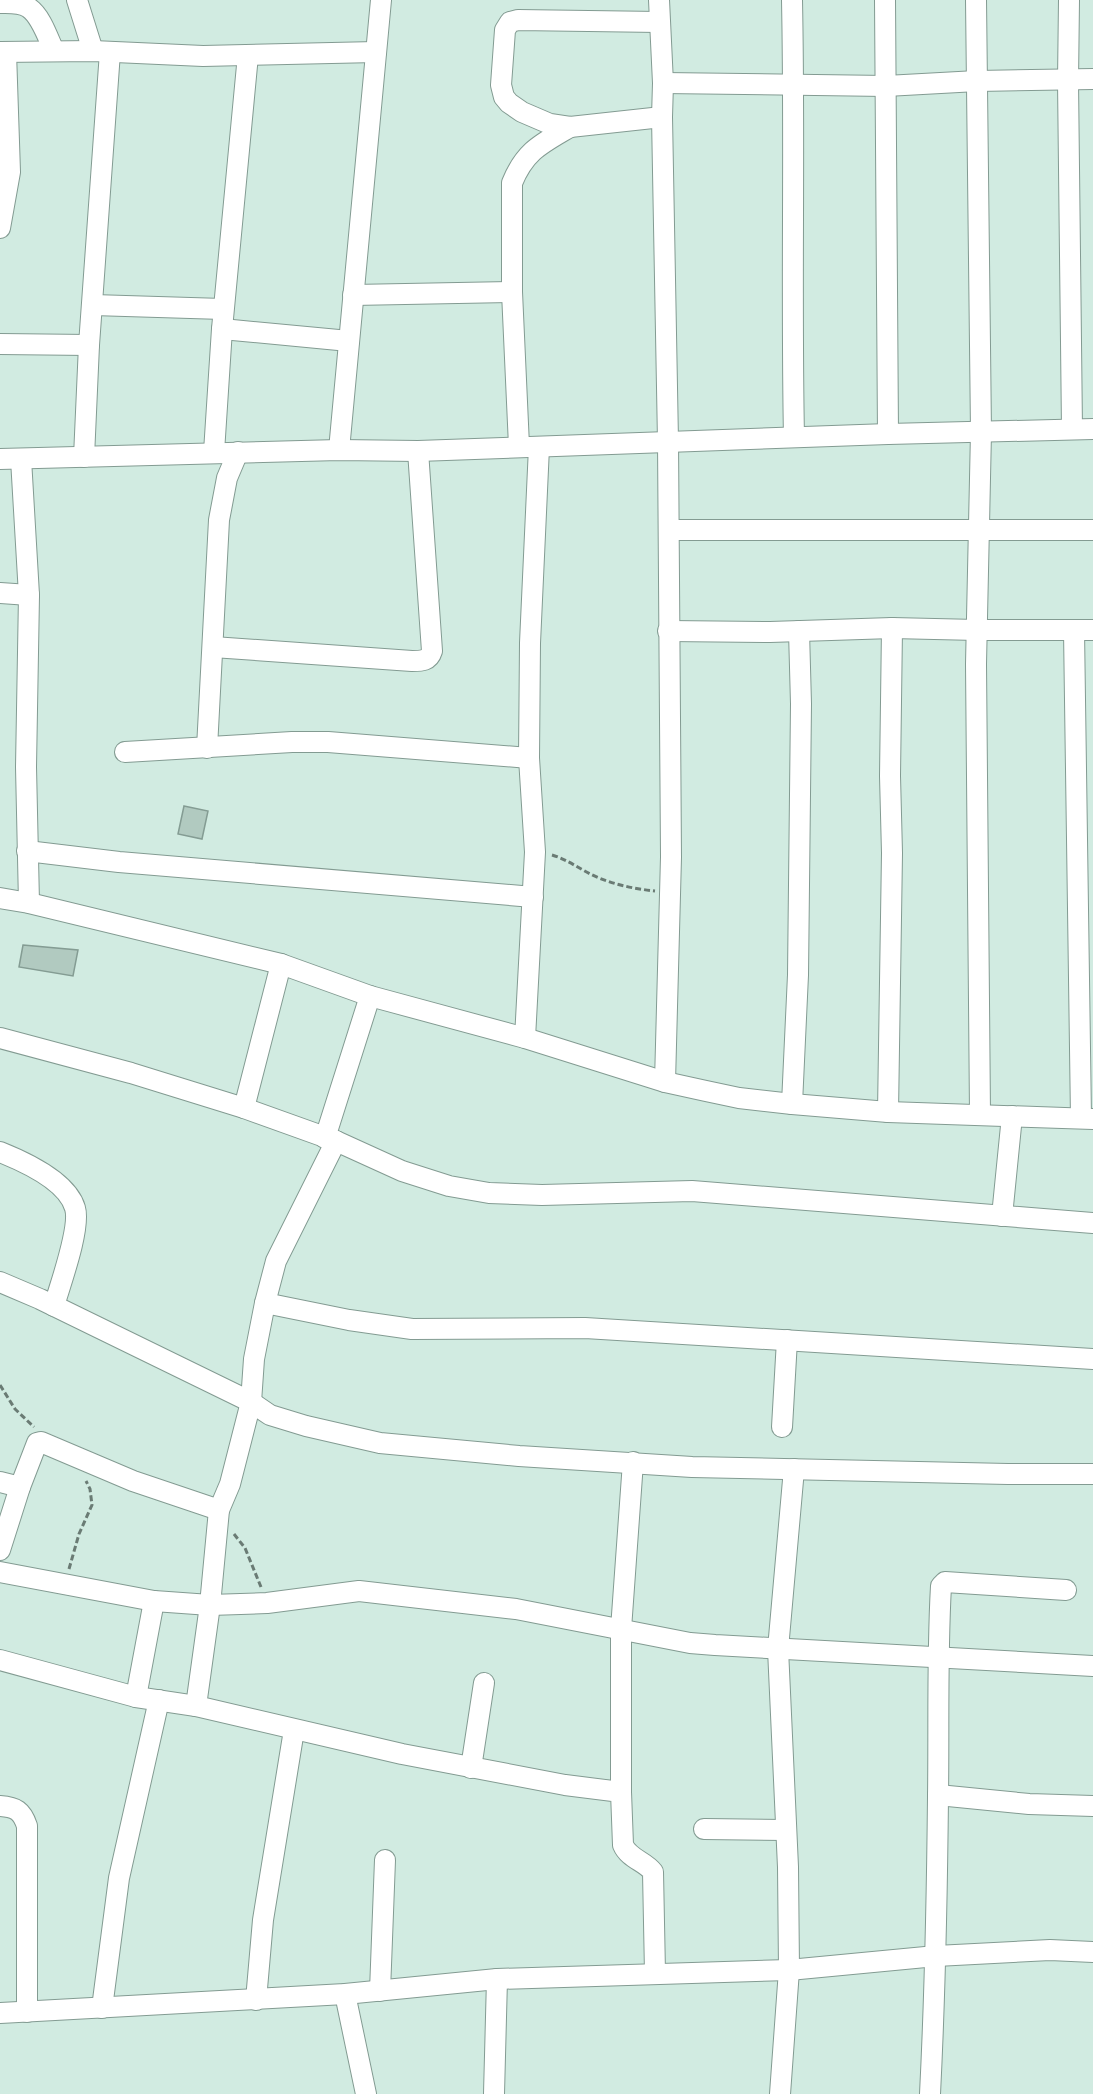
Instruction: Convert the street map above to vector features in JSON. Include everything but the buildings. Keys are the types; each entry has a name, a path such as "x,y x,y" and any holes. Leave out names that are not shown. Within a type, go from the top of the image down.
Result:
{"street":[{"path":"77,0 101,51 93,305 84,457"},
{"path":"339,450 381,0"},
{"path":"659,0 663,83 669,530 671,892 665,1082"},
{"path":"792,0 794,437"},
{"path":"885,0 888,434"},
{"path":"976,0 981,432 977,630 980,1114"},
{"path":"1069,0 1072,429"},
{"path":"0,3 29,8 37,16 54,51"},
{"path":"659,22 518,20 510,22 507,26 501,74 504,97 509,103 536,119 570,127 662,117"},
{"path":"0,228 5,172 3,52 101,51 203,56 376,52"},
{"path":"214,452 223,309 248,55"},
{"path":"663,83 886,86 977,81 1093,79"},
{"path":"525,1038 535,852 529,758 529,447 512,292 512,183 517,170 528,154 570,127"},
{"path":"353,295 512,292"},
{"path":"93,305 223,309"},
{"path":"222,329 349,341"},
{"path":"0,344 89,345"},
{"path":"0,459 214,452 418,451 668,441 1093,429"},
{"path":"213,647 412,661 426,660 431,656 418,451"},
{"path":"207,748 222,499 227,478 238,452"},
{"path":"21,459 28,596 27,851 29,903"},
{"path":"669,530 1093,530"},
{"path":"0,593 28,596"},
{"path":"0,898 281,964 370,996 525,1038 665,1082 739,1098 888,1112 1087,1118 1083,630 892,628 668,631"},
{"path":"888,1112 892,853 890,776 892,628"},
{"path":"792,1104 798,975 801,704 799,631"},
{"path":"125,752 292,741 529,758"},
{"path":"27,851 119,862 533,897"},
{"path":"244,1108 281,964"},
{"path":"196,1706 210,1605 219,1510 232,1474 251,1402 254,1359 265,1303 276,1261 331,1139 370,996"},
{"path":"0,1038 131,1073 244,1108 331,1139 402,1171 449,1186 489,1193 542,1196 692,1191 1093,1223"},
{"path":"1002,1216 1012,1116"},
{"path":"0,1152 23,1161 54,1181 70,1195 76,1210 73,1244 54,1306"},
{"path":"0,1282 251,1402 270,1415 380,1443 519,1456 692,1467 1093,1474"},
{"path":"265,1303 349,1320 412,1329 585,1328 1093,1359"},
{"path":"782,1427 787,1340"},
{"path":"0,1550 20,1486 37,1443 41,1442 134,1481 219,1510"},
{"path":"633,1462 621,1629 623,1845 626,1851 653,1872 655,1972"},
{"path":"780,2094 789,1970 778,1649 794,1469"},
{"path":"0,1482 20,1486"},
{"path":"0,1572 154,1601 210,1605 267,1603 358,1591 516,1609 690,1643 1093,1666"},
{"path":"930,2094 936,1956 937,1656 942,1583 1066,1590"},
{"path":"136,1696 154,1601"},
{"path":"0,1660 136,1696 196,1706 294,1730 471,1768 565,1785 621,1792"},
{"path":"471,1768 484,1683"},
{"path":"102,2008 120,1878 159,1700"},
{"path":"256,2000 263,1920 294,1730"},
{"path":"938,1795 1029,1804 1093,1806"},
{"path":"0,1806 10,1806 19,1810 27,1826 27,2012"},
{"path":"704,1829 786,1830"},
{"path":"380,1991 385,1860"},
{"path":"0,2013 345,1994 497,1979 655,1972 789,1970 936,1956 1050,1950 1093,1952"},
{"path":"494,2094 497,1979"},
{"path":"345,1994 366,2094"}],"path":[{"path":"535,852 567,860 596,877 616,884 671,892"},
{"path":"0,1385 15,1408 56,1448"},
{"path":"64,1585 92,1505 90,1489 81,1473"},
{"path":"219,1510 224,1523 245,1548 267,1603"}]}
